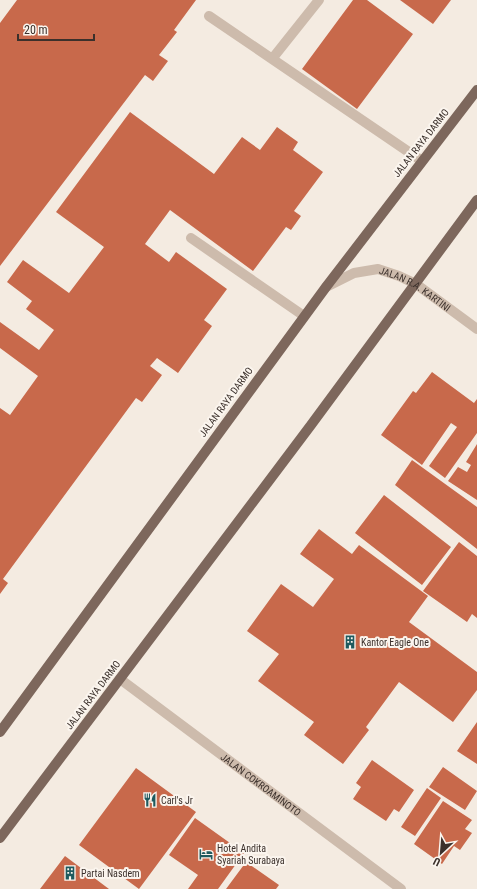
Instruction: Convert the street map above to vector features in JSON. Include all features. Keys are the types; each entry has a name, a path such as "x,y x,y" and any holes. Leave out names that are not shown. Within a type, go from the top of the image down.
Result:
{"main road":[{"name":"JALAN RAYA DARMO","path":"0,732 304,316 477,90"},
{"name":"JALAN RAYA DARMO","path":"0,838 416,284 477,200"}],"street":[{"path":"272,59 319,0"},
{"path":"209,16 422,161"},
{"path":"191,238 304,316"},
{"name":"JALAN R.A. KARTINI","path":"326,287 354,273 378,269 416,284 477,329"},
{"name":"JALAN COKROAMINOTO","path":"120,679 401,889"}],"building":[{"path":"17,0 196,0 174,30 177,32 159,55 168,61 153,81 145,75 0,266 0,23"},
{"path":"353,0 367,0 413,34 357,109 302,69"},
{"path":"400,0 451,0 433,24"},
{"path":"130,112 214,174 242,137 260,150 277,127 298,142 293,150 323,172 294,211 301,216 291,230 286,227 253,271 170,210 145,244 169,262 176,252 227,289 204,320 212,326 178,373 157,358 150,366 162,375 142,402 136,398 3,579 8,583 0,594 0,408 10,415 38,376 0,348 0,322 39,350 54,330 26,309 32,301 7,282 23,260 69,293 104,247 56,212"},
{"path":"432,372 474,403 477,399 477,433 445,478 429,466 457,427 451,423 422,465 381,435 413,391 416,393"},
{"path":"477,444 477,500 448,481 458,467 467,472 471,465 466,462"},
{"path":"412,460 477,507 477,549 395,485"},
{"path":"384,495 451,547 422,585 355,533"},
{"name":"Kantor Eagle One","path":"319,529 352,554 359,545 428,596 409,622 477,672 477,690 453,722 399,682 366,727 369,730 343,764 304,735 314,722 258,681 279,654 247,631 281,584 313,607 334,579 300,554"},
{"path":"459,542 477,556 477,618 472,614 467,622 423,591"},
{"path":"477,722 477,764 457,751"},
{"path":"372,760 414,790 399,812 394,809 386,821 353,799 361,787 356,783"},
{"path":"443,767 477,791 465,810 429,787"},
{"path":"136,768 196,812 139,889 79,845"},
{"path":"427,788 441,798 415,836 401,827"},
{"path":"443,801 472,820 465,829 472,833 460,850 454,846 442,864 414,844"},
{"name":"Hotel Andita Syariah Surabaya","path":"195,818 244,853 218,889 188,889 198,875 169,855"},
{"name":"Partai Nasdem","path":"65,856 109,889 40,889"},
{"path":"246,862 279,885 276,889 226,889"}],"place":[{"name":"Kantor Eagle One","path":"350,642"},
{"name":"Carl's Jr","path":"150,800"},
{"name":"Hotel Andita Syariah Surabaya","path":"206,854"},
{"name":"Partai Nasdem","path":"70,873"}]}
